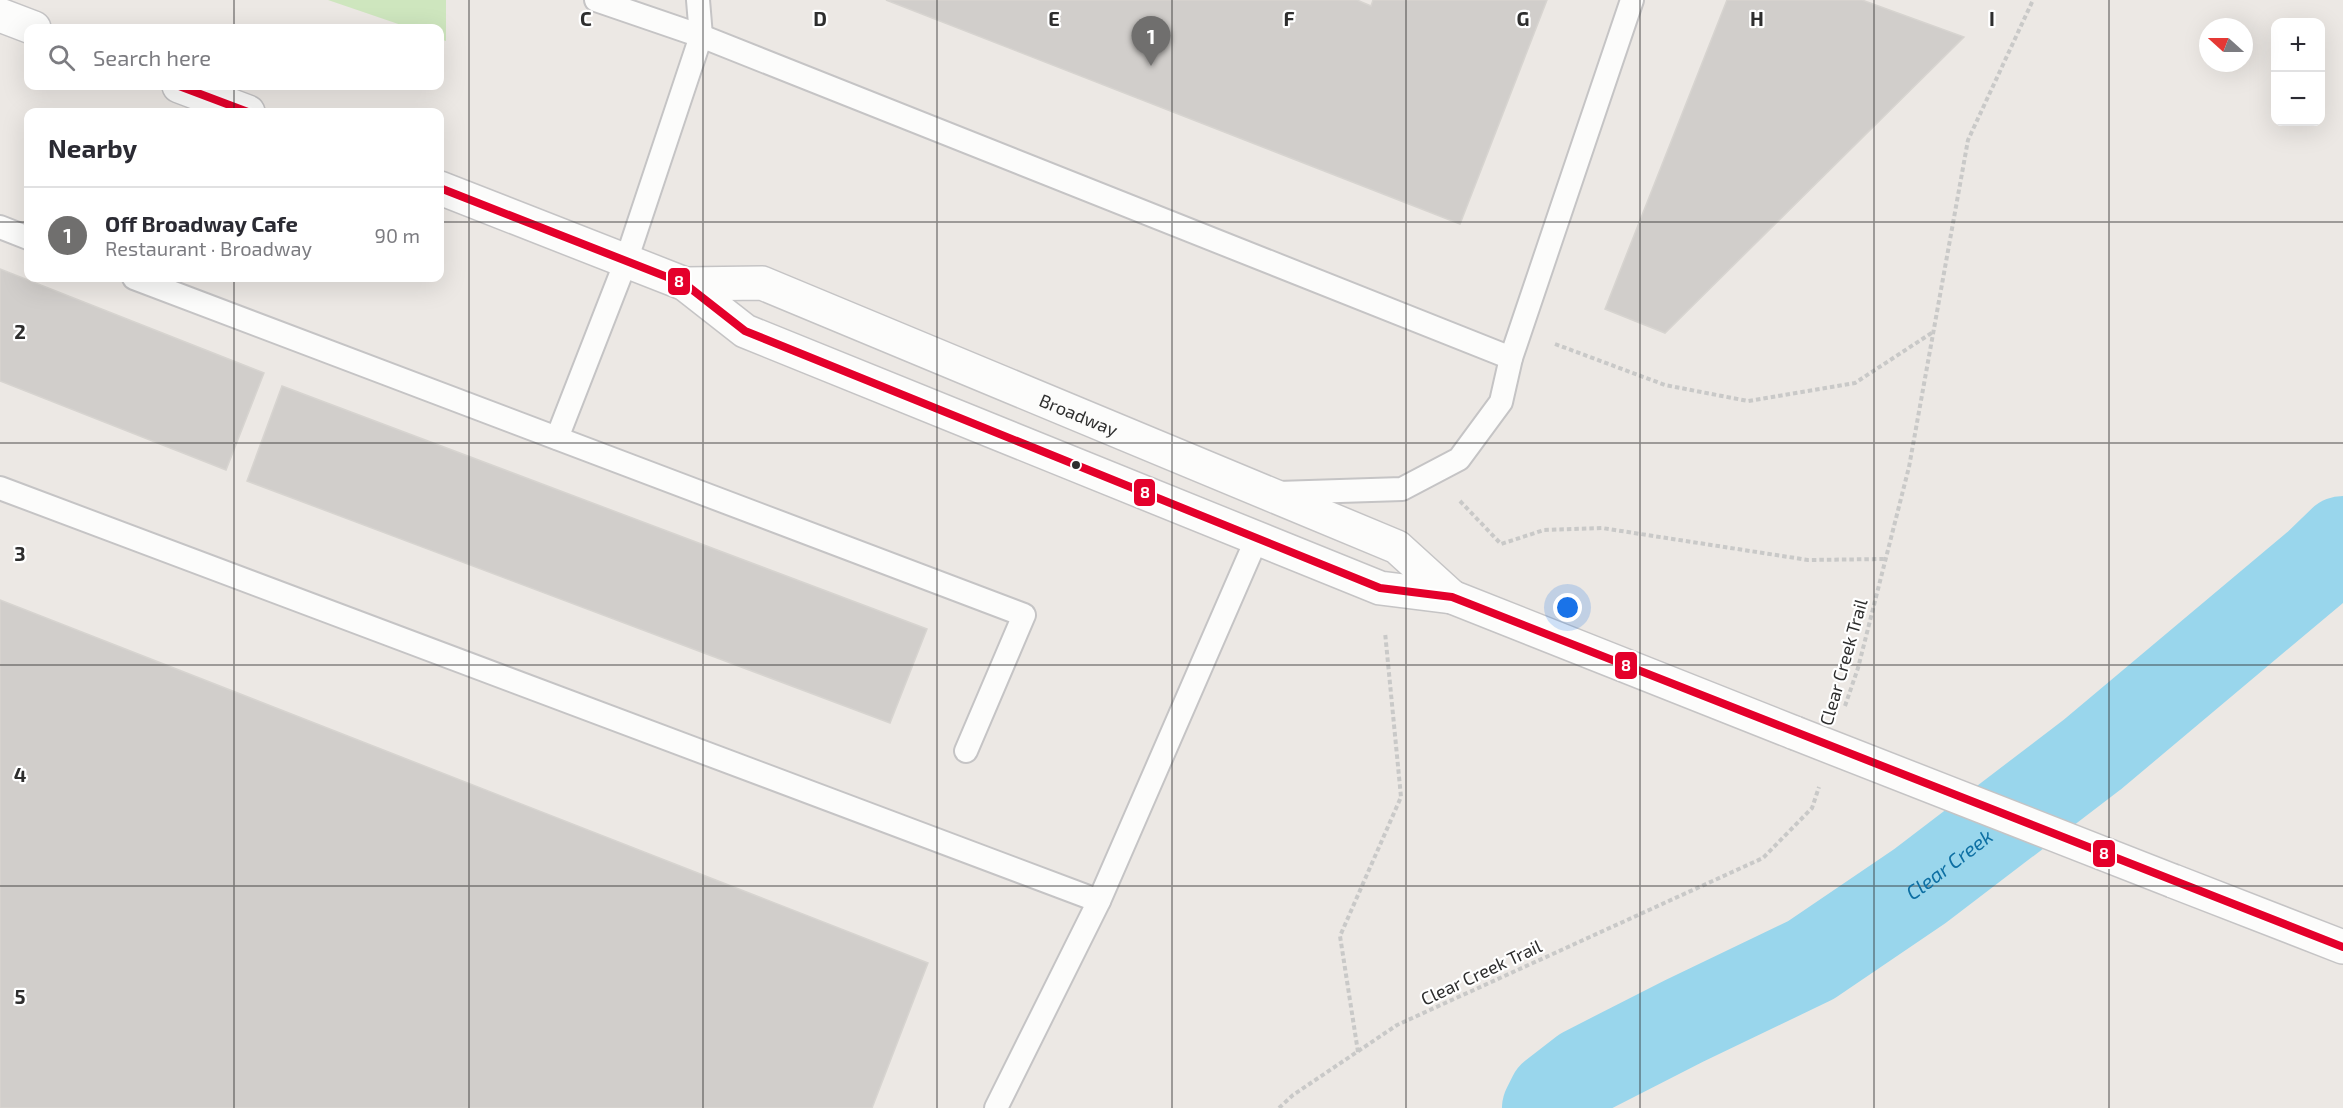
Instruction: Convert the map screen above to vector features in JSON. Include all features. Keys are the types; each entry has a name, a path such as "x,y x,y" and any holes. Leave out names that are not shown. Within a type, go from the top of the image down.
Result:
{"main road":[{"path":"0,15 24,24"},
{"path":"190,90 237,108"},
{"name":"Broadway","path":"444,190 685,284 745,331 1380,588 1452,597 2343,947"},
{"name":"Broadway","path":"685,284 762,283 1397,547 1452,597"}],"lane":[{"path":"596,0 701,36 1511,358"},
{"path":"557,438 626,261 701,36 698,0"},
{"path":"1268,493 1402,489 1459,459 1501,402 1511,358 1632,0"},
{"path":"0,227 24,236"},
{"path":"145,282 1024,615 966,751"},
{"path":"0,488 1099,901"},
{"path":"996,1108 1099,901 1257,538"}],"path":[{"name":"Clear Creek Trail","path":"1844,711 1858,668 1909,467 1968,140 2033,0"},
{"path":"1521,331 1665,385 1748,401 1855,383 1933,332"},
{"path":"1432,473 1501,544 1544,530 1602,528 1808,560 1885,559"},
{"path":"1358,1052 1340,936 1401,797 1380,588"},
{"name":"Clear Creek Trail","path":"1279,1108 1293,1095 1397,1025 1763,858 1812,808 1822,776"}],"green space":[{"path":"328,0 446,0 446,41 444,40 444,24 398,24"}],"building":[{"path":"886,0 1357,0 1371,6 1373,0 1547,0 1460,224"},
{"path":"1727,0 1862,0 1964,37 1665,333 1605,309"},
{"path":"0,269 24,278 24,282 33,282 264,373 226,470 0,381"},
{"path":"282,386 927,629 890,723 247,481"},
{"path":"0,600 928,963 872,1108 0,1108"}],"waterway":[{"name":"Clear Creek","path":"1547,1108 1553,1096 1584,1072 1811,960 1920,886 2093,754 2317,566 2343,541"}],"transit line":[{"name":"8","path":"190,90 237,108"},
{"name":"8","path":"444,190 685,284 745,331 1380,588 1452,597 2343,947"}],"place":[{"name":"Off Broadway Cafe","path":"1151,66"}]}
